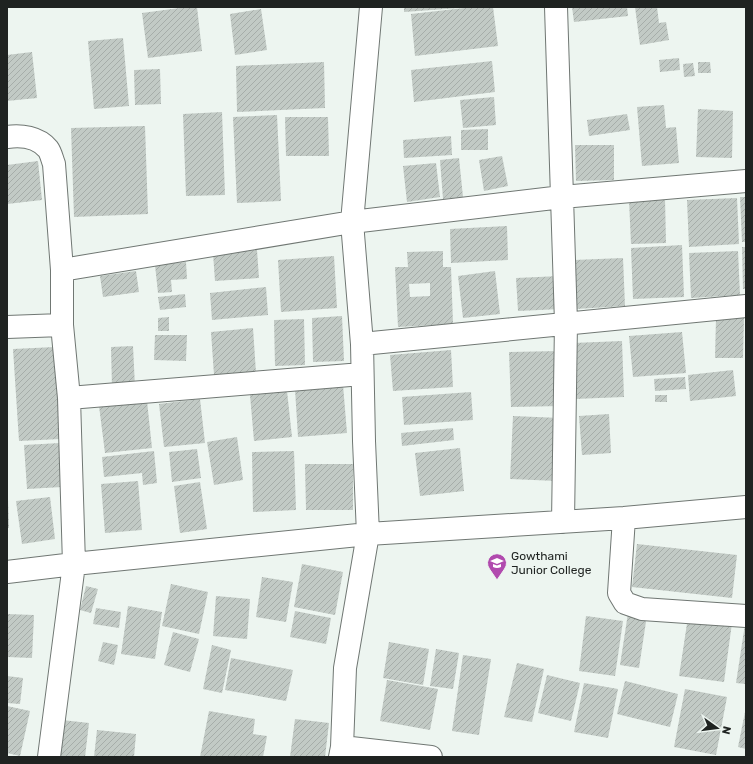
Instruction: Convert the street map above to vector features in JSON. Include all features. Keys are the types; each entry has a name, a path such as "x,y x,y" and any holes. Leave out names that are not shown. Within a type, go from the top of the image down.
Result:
{"street":[{"path":"371,7 352,222 362,344 368,534 345,668 341,752 431,757"},
{"path":"556,7 566,323 563,522"},
{"path":"7,137 27,137 40,142 48,150 54,164 62,270 62,325 69,398 74,564 49,757"},
{"path":"62,270 352,222 562,197 746,182"},
{"path":"362,344 746,306"},
{"path":"7,327 62,325"},
{"path":"69,398 362,374"},
{"path":"7,572 368,534 624,518 746,507"},
{"path":"624,518 619,593 625,603 642,608 746,616"}],"building":[{"path":"197,7 202,51 148,58 142,13"},
{"path":"404,7 459,7 459,8 404,12"},
{"path":"473,7 493,7 498,46 415,56 411,14"},
{"path":"572,7 627,7 628,16 574,22"},
{"path":"635,7 657,7 659,23 666,22 669,40 640,45"},
{"path":"261,9 267,50 235,55 230,14"},
{"path":"123,38 129,106 94,109 88,41"},
{"path":"32,52 37,98 7,101 7,55"},
{"path":"679,58 680,70 660,72 659,60"},
{"path":"492,61 495,92 414,102 411,70"},
{"path":"324,62 325,108 237,112 236,66"},
{"path":"698,62 710,62 711,73 698,73"},
{"path":"693,63 695,76 684,77 683,64"},
{"path":"160,69 161,104 135,105 134,70"},
{"path":"494,97 496,125 463,128 460,100"},
{"path":"664,105 666,128 676,127 679,163 642,166 637,107"},
{"path":"698,109 733,111 732,158 696,157"},
{"path":"222,112 225,195 186,196 183,114"},
{"path":"627,114 630,130 589,136 587,120"},
{"path":"277,115 281,201 237,203 233,117"},
{"path":"285,117 328,117 329,156 286,156"},
{"path":"145,126 148,214 74,217 71,128"},
{"path":"488,129 488,150 461,150 461,130"},
{"path":"451,136 452,155 404,158 403,140"},
{"path":"575,145 614,145 614,180 576,181"},
{"path":"502,156 508,186 484,191 479,160"},
{"path":"459,158 463,197 443,199 440,160"},
{"path":"38,161 42,200 7,204 7,165"},
{"path":"436,163 440,197 407,202 403,166"},
{"path":"740,197 746,197 746,242 742,242"},
{"path":"665,198 666,243 631,244 629,200"},
{"path":"737,198 739,244 689,247 687,200"},
{"path":"507,226 508,260 451,263 450,229"},
{"path":"682,245 684,297 633,299 631,248"},
{"path":"742,247 746,247 746,289 743,289"},
{"path":"257,250 259,278 215,281 213,253"},
{"path":"443,251 443,267 451,267 453,324 398,327 395,267 408,267 407,252","holes":["430,283 430,296 410,297 409,284"]},
{"path":"738,251 740,295 691,298 689,253"},
{"path":"334,256 337,308 281,312 278,260"},
{"path":"623,258 625,306 576,309 574,260"},
{"path":"186,262 187,279 171,280 172,292 158,293 155,265"},
{"path":"136,271 139,292 103,297 100,276"},
{"path":"495,271 500,314 463,318 458,276"},
{"path":"560,276 561,309 518,311 516,278"},
{"path":"266,287 268,315 212,320 210,293"},
{"path":"185,294 186,307 160,310 158,297"},
{"path":"342,316 344,361 313,362 312,318"},
{"path":"169,317 169,331 158,331 158,318"},
{"path":"716,318 744,318 743,358 715,358"},
{"path":"304,319 305,365 275,366 274,320"},
{"path":"253,328 256,373 214,375 211,332"},
{"path":"682,332 686,373 633,377 629,336"},
{"path":"155,335 187,335 186,361 154,360"},
{"path":"622,341 624,397 575,399 573,343"},
{"path":"133,346 135,387 112,388 111,347"},
{"path":"55,347 61,439 19,441 13,349"},
{"path":"451,350 453,387 393,391 390,355"},
{"path":"560,351 562,406 511,407 509,352"},
{"path":"733,370 736,396 690,401 688,375"},
{"path":"685,377 686,389 655,391 654,379"},
{"path":"343,385 347,433 298,437 295,389"},
{"path":"287,391 292,437 254,441 250,395"},
{"path":"471,392 473,420 404,425 402,397"},
{"path":"655,395 667,395 667,402 655,402"},
{"path":"200,399 205,443 164,447 159,404"},
{"path":"147,401 152,448 105,453 99,406"},
{"path":"609,414 611,453 582,455 579,416"},
{"path":"513,416 560,418 557,481 510,479"},
{"path":"453,428 454,440 402,446 401,433"},
{"path":"237,437 243,480 214,485 207,442"},
{"path":"60,443 62,487 27,489 24,445"},
{"path":"460,448 464,491 420,496 415,453"},
{"path":"197,449 201,478 172,482 169,452"},
{"path":"154,451 157,483 143,485 142,473 104,477 102,457"},
{"path":"294,451 296,510 253,512 252,452"},
{"path":"305,464 353,464 353,510 306,510"},
{"path":"138,481 142,530 105,533 101,484"},
{"path":"200,482 207,529 180,533 174,486"},
{"path":"50,497 55,539 22,544 16,501"},
{"path":"8,499 9,528 7,528"},
{"path":"637,544 737,555 732,598 632,587"},
{"path":"302,564 343,572 335,615 294,607"},
{"path":"262,577 293,582 286,622 256,617"},
{"path":"171,584 208,592 199,634 162,626"},
{"path":"86,586 98,589 91,613 80,610"},
{"path":"216,596 250,599 247,639 213,636"},
{"path":"128,606 162,612 155,659 121,654"},
{"path":"96,608 121,612 119,628 93,624"},
{"path":"295,611 331,618 326,644 290,637"},
{"path":"628,613 647,615 639,668 620,665"},
{"path":"7,614 34,615 32,658 7,657"},
{"path":"586,616 623,621 615,676 579,671"},
{"path":"688,617 732,623 724,682 679,676"},
{"path":"746,624 746,684 736,683"},
{"path":"173,632 199,639 190,672 164,665"},
{"path":"103,642 118,645 114,665 98,661"},
{"path":"389,642 429,649 423,685 383,678"},
{"path":"212,645 231,650 222,693 203,689"},
{"path":"436,649 459,653 453,689 430,686"},
{"path":"463,655 491,659 479,735 452,731"},
{"path":"231,658 293,670 286,701 225,690"},
{"path":"517,663 544,669 532,722 504,717"},
{"path":"547,675 580,683 571,721 538,713"},
{"path":"7,676 23,678 20,704 7,703"},
{"path":"387,680 438,689 430,730 380,721"},
{"path":"625,681 678,694 670,727 617,714"},
{"path":"584,683 618,689 608,738 574,732"},
{"path":"685,689 727,697 716,755 674,747"},
{"path":"7,706 30,711 20,756 7,753"},
{"path":"209,711 255,719 253,734 267,736 263,757 200,757"},
{"path":"746,712 746,749 738,747"},
{"path":"295,719 329,723 325,757 290,757"},
{"path":"62,720 89,723 85,757 58,757"},
{"path":"97,730 136,734 134,757 94,757"}],"place":[{"name":"Gowthami Junior College","path":"497,580"}]}
